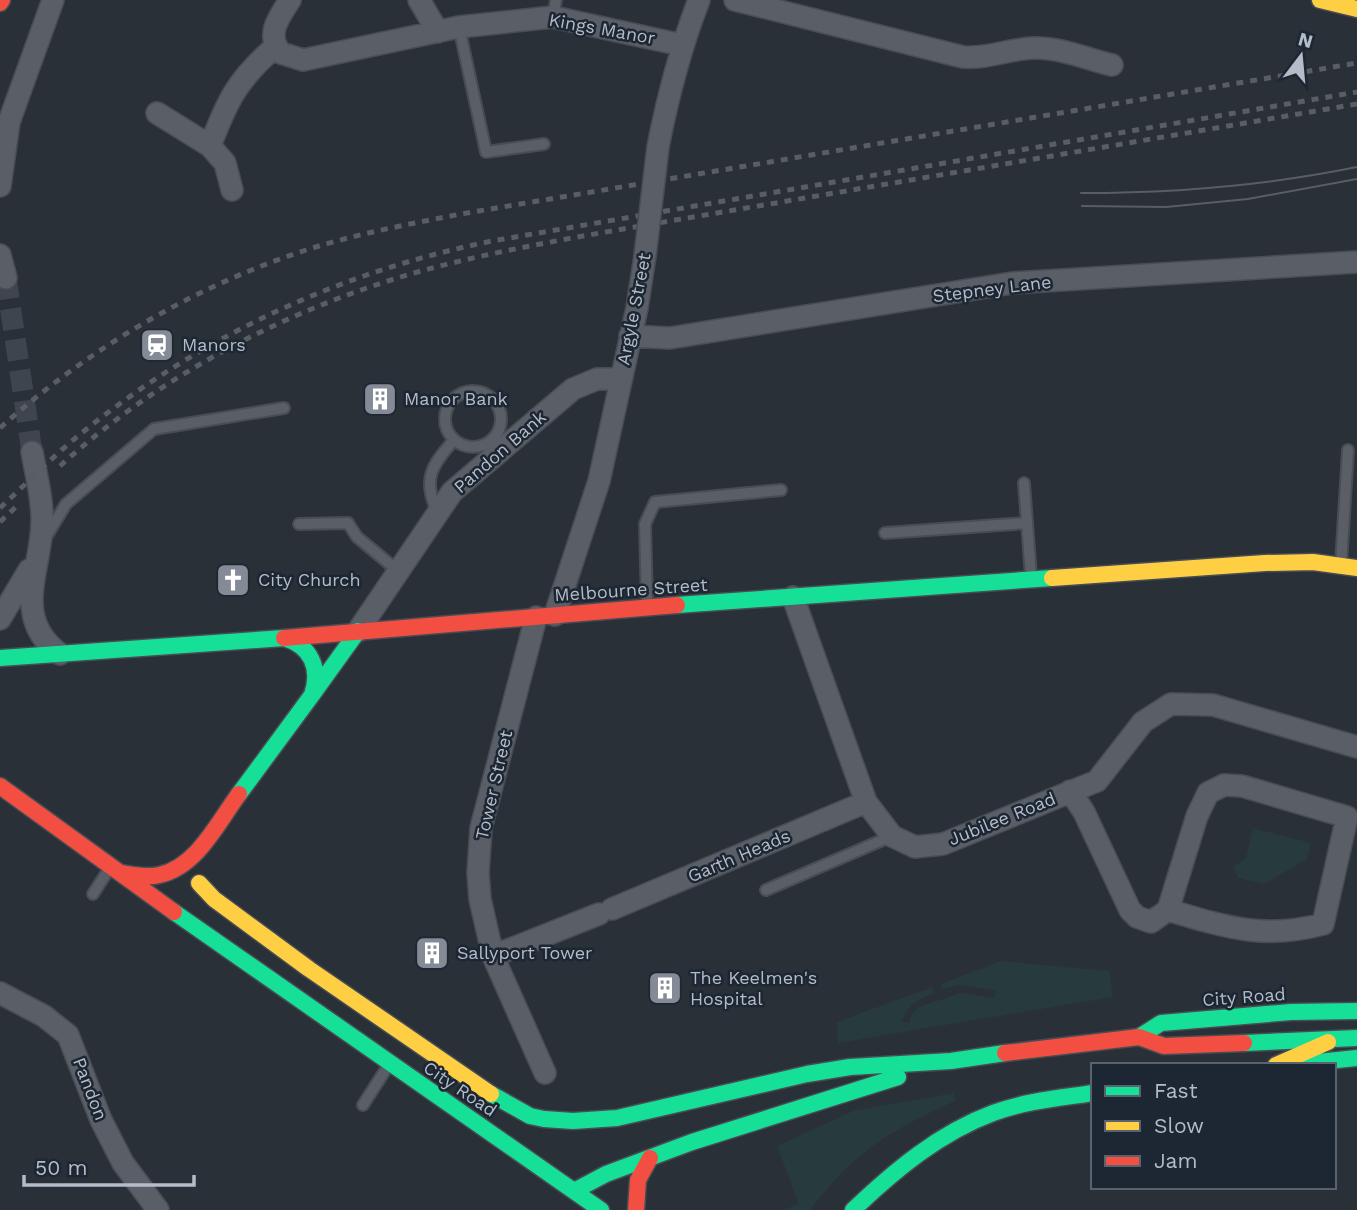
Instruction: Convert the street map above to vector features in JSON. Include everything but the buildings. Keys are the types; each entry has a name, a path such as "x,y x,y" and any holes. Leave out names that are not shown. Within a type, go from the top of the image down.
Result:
{"main road":[{"path":"1320,0 1357,9"},
{"name":"Melbourne Street","path":"0,658 284,638 647,607 1265,563 1313,562 1349,566"},
{"path":"116,870 157,877 177,870 196,853 358,631"},
{"path":"284,638 298,643 315,664 318,677 312,695"},
{"name":"City Road","path":"0,786 389,1063 572,1200 600,1176 788,1109 951,1061"},
{"path":"196,853 207,911 227,949"},
{"name":"City Road","path":"200,883 214,899 309,968 491,1094 530,1116 544,1119 573,1121 617,1118 817,1072 850,1067 951,1061 1139,1037 1161,1023 1291,1012 1357,1011"},
{"name":"City Road","path":"1336,1038 1357,1029"},
{"name":"City Road","path":"1139,1037 1164,1046 1357,1038"},
{"path":"1280,1063 1336,1038"},
{"path":"1313,1063 1357,1058"},
{"path":"853,1210 886,1178 924,1149 954,1131 1016,1106 1091,1093"},
{"path":"636,1210 638,1180 650,1158"},
{"path":"572,1200 601,1210"}],"street":[{"path":"0,186 9,122 53,0"},
{"path":"210,146 235,89 249,71 276,47 273,32 290,0"},
{"path":"419,0 432,19 448,29"},
{"name":"Argyle Street","path":"545,616 599,481 636,308 658,147 671,81 699,0"},
{"path":"735,0 963,57 981,58 1041,48 1112,65"},
{"name":"Kings Manor","path":"276,47 290,57 315,59 555,8 682,45"},
{"path":"158,113 210,146 225,163 232,190"},
{"path":"0,255 6,278"},
{"name":"Stepney Lane","path":"630,336 670,338 1012,283 1357,262"},
{"name":"Pandon Bank","path":"358,631 452,492 573,389 597,379 620,379"},
{"path":"32,452 42,518 43,551 31,594 34,618 43,638 61,654"},
{"path":"0,619 43,551"},
{"path":"793,597 866,802 892,836"},
{"name":"Tower Street","path":"545,616 481,828 479,853 480,899 493,956 545,1073"},
{"name":"Jubilee Road","path":"892,836 915,848 943,844 1097,780 1143,722 1171,704 1213,705 1357,747"},
{"path":"1069,791 1084,812 1130,910 1137,917 1151,922 1168,910 1200,806 1209,793 1216,789 1224,785 1242,786 1347,817 1323,925 1294,932 1253,932 1168,910"},
{"name":"Garth Heads","path":"493,956 606,912 866,802"},
{"name":"Pandon","path":"0,993 44,1016 68,1035 101,1120 123,1163 158,1210"}],"lane":[{"path":"448,29 486,152 544,144"},
{"path":"468,391 484,393 493,399 499,407 501,420 494,438 477,447 454,440 446,429 445,415 451,401 468,391"},
{"path":"43,551 66,504 154,429 284,408"},
{"path":"438,511 430,495 431,475 440,456 454,440"},
{"path":"1348,450 1349,566"},
{"path":"1024,483 1032,579"},
{"path":"647,607 645,524 655,502 781,490"},
{"path":"299,524 348,523 357,537 398,571"},
{"path":"885,533 1027,523"},
{"path":"766,890 892,836"},
{"path":"93,894 116,870"},
{"path":"363,1105 389,1063"}],"green space":[{"path":"1253,828 1311,843 1307,859 1264,884 1238,878 1233,867 1246,858"},
{"path":"1001,961 1109,971 1113,997 838,1043 837,1022 932,987 934,993 914,1003 902,1021 909,1023 912,1013 919,1007 961,993 994,998 996,990 960,985 942,989 941,984"},
{"path":"954,1093 955,1101 892,1133 858,1158 810,1210 782,1210 799,1204 777,1146 853,1111"}],"tunnel":[{"path":"6,278 32,452"}],"tram line":[{"path":"1081,193 1220,187 1357,167"},
{"path":"1082,206 1166,207 1248,199 1357,179"}],"railway":[{"path":"0,428 69,372 144,323 223,282 306,250 344,239 461,214 1357,63"},
{"path":"0,508 78,436 124,400 172,368 273,313 326,290 435,254 492,241 1357,92"},
{"path":"60,466 144,400 236,344 334,300 436,267 599,233 1357,104"},
{"path":"0,522 19,504"}],"traffic: fast":[{"path":"677,605 1052,578"},
{"path":"312,695 358,631"},
{"path":"0,658 284,638 301,646 314,667 312,695 239,794"},
{"path":"174,912 601,1210"},
{"path":"1139,1037 1161,1023 1291,1012 1357,1011"},
{"path":"1244,1043 1357,1038"},
{"path":"491,1094 530,1116 544,1119 573,1121 617,1118 807,1074 850,1067 951,1061 1005,1053"},
{"path":"1308,1063 1357,1058"},
{"path":"574,1191 606,1174 692,1142 898,1077"},
{"path":"853,1210 918,1154 973,1121 1017,1106 1091,1093"}],"traffic: slow":[{"path":"1320,0 1357,9"},
{"path":"1052,578 1265,563 1313,562 1357,568"},
{"path":"199,883 214,899 309,969 491,1094"},
{"path":"1281,1063 1328,1042"}],"traffic: jam":[{"path":"284,638 677,605"},
{"path":"0,786 174,912"},
{"path":"121,873 154,876 185,863 205,842 239,794"},
{"path":"1005,1053 1139,1037 1164,1046 1244,1043"},
{"path":"636,1210 638,1180 650,1158"}],"place":[{"name":"Manors","path":"157,345"},
{"name":"Manor Bank","path":"380,399"},
{"name":"City Church","path":"233,580"},
{"name":"Sallyport Tower","path":"432,953"},
{"name":"The Keelmen's Hospital","path":"665,988"}]}
